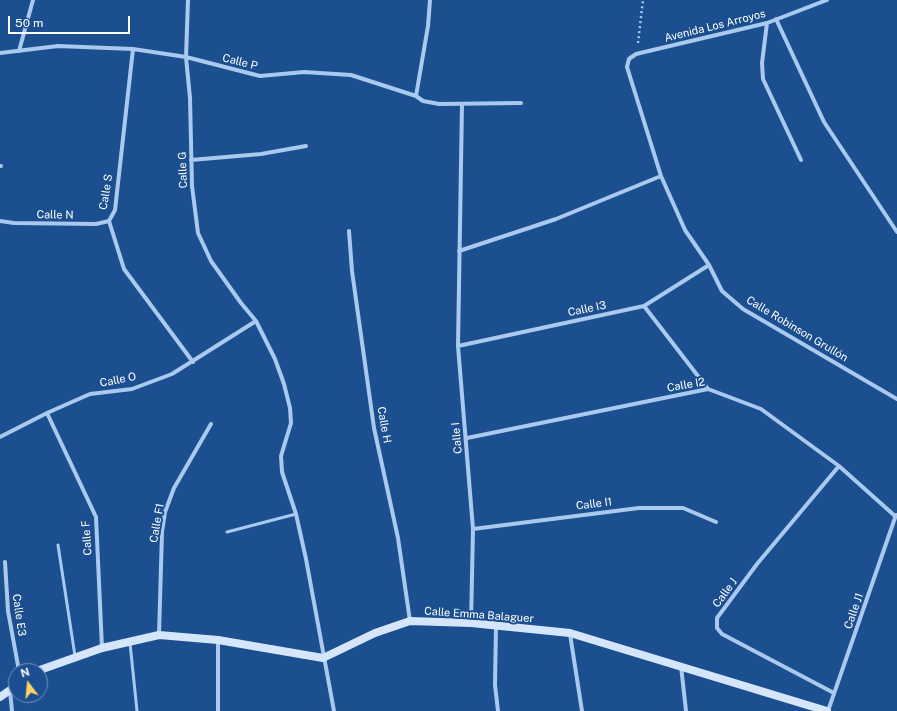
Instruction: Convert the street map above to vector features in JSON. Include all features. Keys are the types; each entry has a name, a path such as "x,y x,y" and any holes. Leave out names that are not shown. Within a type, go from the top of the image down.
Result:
{"street":[{"path":"19,51 28,12 33,0"},
{"name":"Calle G","path":"188,0 186,57 190,98 192,186 198,233 210,261 256,321 275,359 284,384 290,408 291,423 281,456 282,472 296,514 306,559 323,658 334,711"},
{"path":"416,96 428,26 430,0"},
{"name":"Avenida Los Arroyos","path":"629,59 636,54 767,23 827,0"},
{"path":"776,19 824,122 897,232"},
{"path":"767,23 762,63 763,79 801,160"},
{"name":"Calle P","path":"0,53 58,46 133,48 186,57 260,76 304,72 351,75 416,96 423,101 439,104 520,103"},
{"name":"Calle S","path":"133,48 115,210 109,221 124,269 193,362"},
{"name":"Calle Robinson Grullón","path":"629,59 627,67 661,176 685,230 709,265 722,291 743,309 897,399"},
{"name":"Calle I","path":"462,104 458,346 473,529 471,623"},
{"path":"191,160 261,154 306,146"},
{"path":"459,251 556,219 661,176"},
{"name":"Calle N","path":"0,221 14,223 96,224 109,221"},
{"name":"Calle H","path":"350,231 352,271 374,428 398,538 410,621"},
{"name":"Calle I3","path":"458,346 644,306 709,265"},
{"path":"644,306 708,388"},
{"name":"Calle O","path":"0,437 47,412 90,394 132,389 172,374 256,321"},
{"name":"Calle I2","path":"466,438 708,388 761,410 838,466 896,515"},
{"name":"Calle F","path":"47,412 96,517 102,648"},
{"name":"Calle F1","path":"159,635 162,532 165,512 174,488 210,424"},
{"name":"Calle J","path":"834,694 722,634 717,628 717,618 757,564 838,466"},
{"name":"Calle I1","path":"473,529 639,508 683,508 716,522"},
{"name":"Calle J1","path":"828,711 896,515"},
{"name":"Calle E3","path":"5,562 8,611 18,663"},
{"name":"Calle Emma Balaguer","path":"323,658 375,633 410,621 471,623 570,633 680,666 812,709 828,711"},
{"path":"496,626 495,685 498,711"},
{"path":"570,633 582,711"},
{"path":"48,667 102,648 159,635 218,640 323,658"},
{"path":"218,640 218,711"},
{"path":"680,666 686,711"}],"lane":[{"path":"227,532 296,514"},
{"path":"58,545 75,657"},
{"path":"130,642 137,711"}],"path":[{"path":"636,54 643,0"}]}
